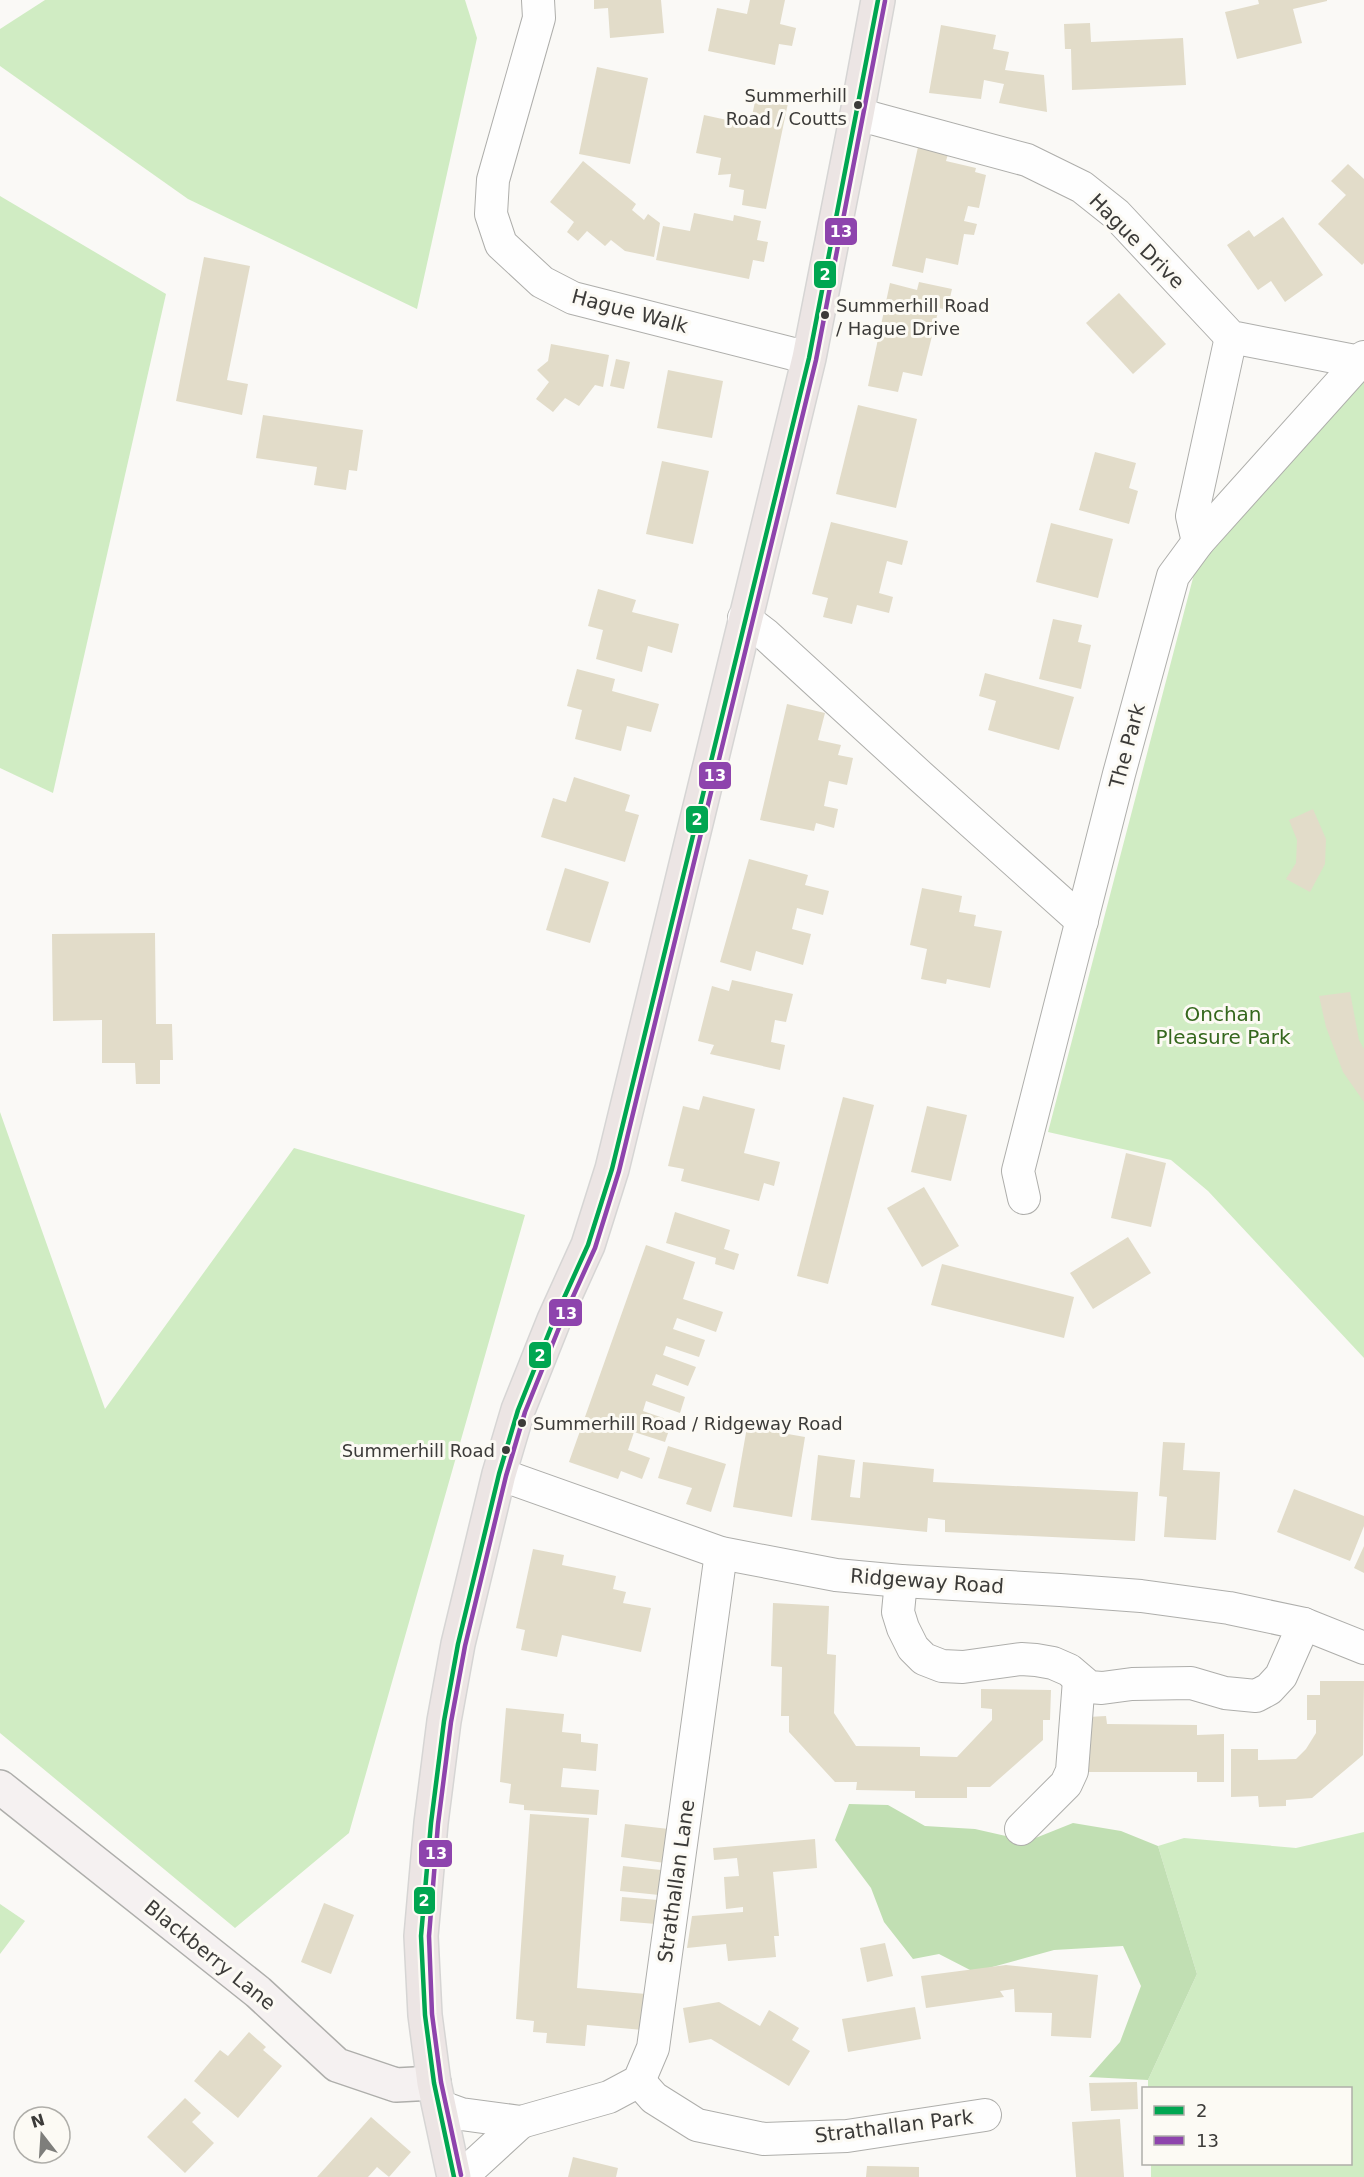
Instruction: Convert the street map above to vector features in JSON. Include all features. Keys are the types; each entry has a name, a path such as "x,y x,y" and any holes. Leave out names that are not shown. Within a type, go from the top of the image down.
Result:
{"main road":[{"path":"454,2177 436,2094 425,2015 421,1936 431,1823 444,1721 458,1644 518,1410 554,1320 588,1245 612,1169 809,358 878,0"},
{"name":"Blackberry Lane","path":"0,1787 258,1992 337,2064 396,2085 436,2094"}],"street":[{"name":"Hague Walk","path":"538,0 539,18 493,180 491,214 501,244 542,282 573,298 809,358"},
{"name":"Hague Drive","path":"857,114 1027,160 1082,187 1116,214 1231,338"},
{"path":"1198,542 1192,516 1231,338 1362,359"},
{"name":"The Park","path":"1024,1198 1018,1171 1119,774 1173,576 1198,542 1362,359"},
{"path":"744,618 766,635 1082,921"},
{"name":"Ridgeway Road","path":"500,1474 721,1553 836,1575 1142,1596 1229,1608 1304,1624 1364,1648"},
{"name":"Strathallan Lane","path":"639,2081 653,2049 721,1553"},
{"path":"901,1581 898,1612 913,1648 924,1659 942,1666 963,1667 1021,1659 1036,1660 1053,1663 1069,1670 1089,1687 1191,1683 1224,1692 1256,1696 1269,1689 1281,1676 1304,1624"},
{"path":"1021,1828 1066,1784 1072,1771 1076,1691 1079,1680"},
{"path":"436,2094 461,2114 521,2122 609,2097 639,2081"},
{"name":"Strathallan Park","path":"639,2081 654,2097 697,2125 764,2139 847,2136 986,2115"},
{"path":"461,2177 521,2122"}],"green space":[{"path":"45,0 465,0 477,38 417,309 188,199 0,66 0,29"},
{"path":"0,196 166,294 53,793 0,768"},
{"name":"Onchan Pleasure Park","path":"1364,371 1364,1358 1208,1191 1171,1160 1048,1132 1199,555"},
{"path":"0,1112 105,1409 294,1148 525,1215 349,1833 235,1928 0,1733"},
{"path":"849,1804 888,1805 925,1826 975,1829 1028,1841 1073,1823 1121,1831 1158,1846 1197,1974 1148,2080 1089,2077 1120,2042 1141,1986 1123,1946 1054,1950 974,1972 939,1954 913,1959 884,1922 871,1888 835,1840"},
{"path":"1364,1832 1364,2177 1151,2177 1151,2165 1352,2165 1352,2087 1148,2087 1148,2080 1197,1974 1158,1846 1184,1838 1296,1848"},
{"path":"0,1904 25,1921 0,1954"}],"building":[{"path":"594,0 661,0 664,33 610,38 608,8 594,9"},
{"path":"750,0 785,0 780,24 796,28 792,46 779,44 775,65 708,51 717,8 747,14"},
{"path":"1258,0 1327,1 1293,9 1302,43 1237,59 1225,12 1259,4"},
{"path":"1090,23 1091,42 1183,38 1186,85 1072,90 1071,49 1065,49 1064,24"},
{"path":"941,25 996,35 993,49 1009,52 1005,70 1044,75 1047,112 999,103 1004,84 984,80 981,99 929,93"},
{"path":"597,67 648,78 630,164 579,154"},
{"path":"756,97 788,103 766,209 742,205 744,190 729,187 731,174 718,175 721,158 696,153 704,115 750,125"},
{"path":"918,147 948,154 946,161 976,168 975,172 986,175 979,208 968,206 964,221 977,224 974,235 964,234 958,265 926,258 923,273 892,266"},
{"path":"583,161 636,204 632,210 644,220 648,214 660,223 654,257 625,251 611,240 605,246 587,231 578,241 567,232 574,222 550,202"},
{"path":"1348,164 1364,179 1364,263 1362,265 1318,224 1346,195 1331,181"},
{"path":"694,213 733,221 734,215 761,221 757,240 768,242 764,262 753,260 749,279 656,260 663,226 690,231"},
{"path":"1283,217 1323,275 1285,302 1271,281 1258,290 1227,245 1249,230 1254,237"},
{"path":"204,257 250,266 227,380 248,384 242,415 176,401"},
{"path":"919,282 952,289 947,310 939,308 922,376 903,372 898,392 868,386 890,283 917,290"},
{"path":"1119,293 1166,344 1133,374 1086,323"},
{"path":"551,344 609,355 603,387 595,385 579,406 565,398 553,412 536,399 549,382 537,370 548,361"},
{"path":"616,359 630,362 624,389 610,386"},
{"path":"668,370 723,381 712,438 657,428"},
{"path":"858,405 917,419 896,508 836,494"},
{"path":"263,415 363,430 357,471 349,470 346,490 314,485 317,467 256,458"},
{"path":"1095,452 1136,463 1129,488 1138,491 1129,524 1079,510"},
{"path":"662,461 709,471 693,544 646,534"},
{"path":"831,522 908,541 902,565 887,561 879,593 893,597 889,613 857,605 852,624 823,617 828,598 812,594"},
{"path":"1051,523 1113,539 1098,598 1036,582"},
{"path":"598,589 636,600 632,612 679,624 672,653 648,646 642,672 596,659 603,630 588,626"},
{"path":"1053,619 1082,625 1078,642 1091,645 1081,689 1039,679"},
{"path":"577,669 615,679 612,691 659,704 651,732 627,726 621,751 575,739 582,710 567,706"},
{"path":"985,673 1074,697 1059,750 988,730 996,701 979,696"},
{"path":"787,704 825,713 818,740 841,745 838,755 853,758 847,785 829,781 824,806 838,809 834,828 816,823 814,831 760,820"},
{"path":"574,777 630,795 625,811 639,815 625,862 541,837 553,798 566,802"},
{"path":"1313,809 1326,839 1325,864 1310,892 1286,879 1296,863 1297,840 1289,820"},
{"path":"749,859 808,875 805,885 829,891 823,915 797,908 792,929 811,934 803,965 756,951 751,971 720,962"},
{"path":"565,868 609,882 590,943 546,930"},
{"path":"922,888 962,896 959,912 976,915 974,926 1002,931 990,988 947,979 946,984 921,979 927,949 910,945"},
{"path":"155,933 156,1024 172,1024 173,1060 160,1060 160,1084 136,1084 135,1063 102,1063 102,1020 53,1021 52,934"},
{"path":"732,980 793,994 786,1022 775,1020 771,1042 785,1045 780,1070 710,1054 714,1045 698,1041 712,986 729,991"},
{"path":"1350,992 1359,1040 1364,1049 1364,1102 1343,1072 1326,1027 1319,996"},
{"path":"703,1096 755,1109 744,1153 780,1162 774,1186 764,1183 759,1201 681,1181 684,1169 668,1166 683,1106 699,1110"},
{"path":"843,1097 874,1105 828,1284 797,1276"},
{"path":"927,1106 967,1115 951,1181 911,1172"},
{"path":"1126,1153 1166,1163 1151,1227 1111,1218"},
{"path":"924,1187 959,1246 922,1267 887,1208"},
{"path":"675,1212 730,1230 724,1249 739,1254 734,1270 715,1264 716,1258 666,1243"},
{"path":"1128,1237 1151,1273 1093,1309 1070,1273"},
{"path":"646,1245 695,1262 683,1299 723,1312 716,1332 677,1318 673,1329 705,1340 699,1357 666,1346 663,1355 696,1367 688,1386 656,1374 652,1385 685,1397 680,1413 646,1401 643,1411 672,1421 665,1442 634,1432 628,1450 650,1458 642,1479 621,1471 618,1479 569,1462"},
{"path":"942,1264 1074,1297 1064,1338 931,1305"},
{"path":"747,1427 805,1437 792,1517 733,1507"},
{"path":"1163,1442 1185,1443 1183,1470 1220,1472 1216,1540 1164,1537 1167,1497 1159,1496"},
{"path":"668,1446 726,1464 711,1512 686,1504 692,1488 658,1478"},
{"path":"818,1455 855,1460 850,1497 860,1498 863,1462 934,1469 933,1482 1138,1492 1135,1541 945,1532 945,1520 928,1518 927,1532 811,1520"},
{"path":"1294,1489 1364,1516 1364,1526 1350,1561 1277,1532"},
{"path":"1364,1546 1364,1573 1354,1568"},
{"path":"533,1549 564,1555 562,1565 616,1576 613,1589 626,1592 623,1603 651,1608 641,1652 562,1635 557,1657 521,1650 525,1630 516,1628"},
{"path":"773,1603 829,1606 827,1654 836,1655 834,1713 856,1746 920,1747 920,1756 957,1757 992,1720 992,1709 981,1708 981,1689 1051,1690 1050,1720 1043,1720 1043,1740 990,1787 967,1787 967,1798 915,1798 915,1791 856,1790 857,1782 835,1782 789,1732 789,1716 781,1716 782,1667 771,1666"},
{"path":"1320,1681 1364,1681 1363,1755 1312,1798 1286,1800 1286,1806 1259,1807 1258,1796 1231,1797 1231,1749 1258,1749 1258,1760 1296,1759 1306,1749 1316,1733 1316,1720 1307,1720 1307,1695 1320,1695"},
{"path":"506,1708 564,1714 562,1732 581,1734 581,1742 598,1744 596,1771 563,1768 561,1787 599,1790 597,1815 524,1810 524,1805 509,1803 511,1784 500,1782"},
{"path":"1106,1716 1107,1724 1197,1725 1197,1735 1224,1734 1224,1782 1197,1782 1197,1772 1087,1772 1088,1717"},
{"path":"530,1814 589,1818 577,1988 646,1994 643,2030 587,2025 585,2046 546,2043 547,2033 533,2032 534,2021 516,2019"},
{"path":"625,1824 669,1829 665,1863 621,1857"},
{"path":"815,1839 817,1868 773,1872 779,1936 774,1936 776,1957 728,1961 726,1944 687,1948 692,1916 743,1912 743,1907 726,1909 724,1877 739,1876 737,1858 714,1860 713,1848"},
{"path":"623,1866 661,1870 659,1895 620,1891"},
{"path":"622,1897 658,1900 656,1924 620,1921"},
{"path":"324,1903 354,1915 331,1974 301,1962"},
{"path":"885,1943 893,1976 867,1982 860,1948"},
{"path":"1006,1965 1098,1975 1091,2038 1051,2036 1052,2013 1015,2012 1014,1989 1000,1991 1004,1997 926,2008 921,1976"},
{"path":"719,2002 760,2026 769,2010 799,2028 792,2040 810,2051 789,2086 711,2039 689,2043 683,2008"},
{"path":"915,2007 921,2039 848,2052 842,2019"},
{"path":"249,2032 266,2047 263,2050 282,2066 238,2118 194,2081 220,2050 228,2056"},
{"path":"1137,2082 1138,2109 1091,2111 1089,2083"},
{"path":"185,2098 201,2113 192,2122 214,2143 185,2173 147,2137"},
{"path":"371,2117 411,2152 389,2177 377,2167 368,2177 317,2177"},
{"path":"1120,2119 1124,2177 1076,2177 1072,2122"},
{"path":"573,2157 618,2168 616,2177 568,2177"},
{"path":"867,2166 919,2167 919,2177 866,2177"}],"transit line":[{"name":"2","path":"454,2177 434,2083 425,2015 421,1936 431,1823 444,1721 458,1644 499,1474 518,1410 554,1320 588,1245 612,1169 809,358 878,0"},
{"name":"13","path":"461,2175 441,2082 432,2014 429,1936 438,1824 451,1722 465,1646 506,1476 525,1412 561,1323 595,1248 619,1171 816,360 885,1"}],"place":[{"name":"Summerhill Road / Coutts","path":"858,105"},
{"name":"Summerhill Road / Hague Drive","path":"825,315"},
{"name":"Summerhill Road / Ridgeway Road","path":"522,1423"},
{"name":"Summerhill Road","path":"506,1450"}]}
